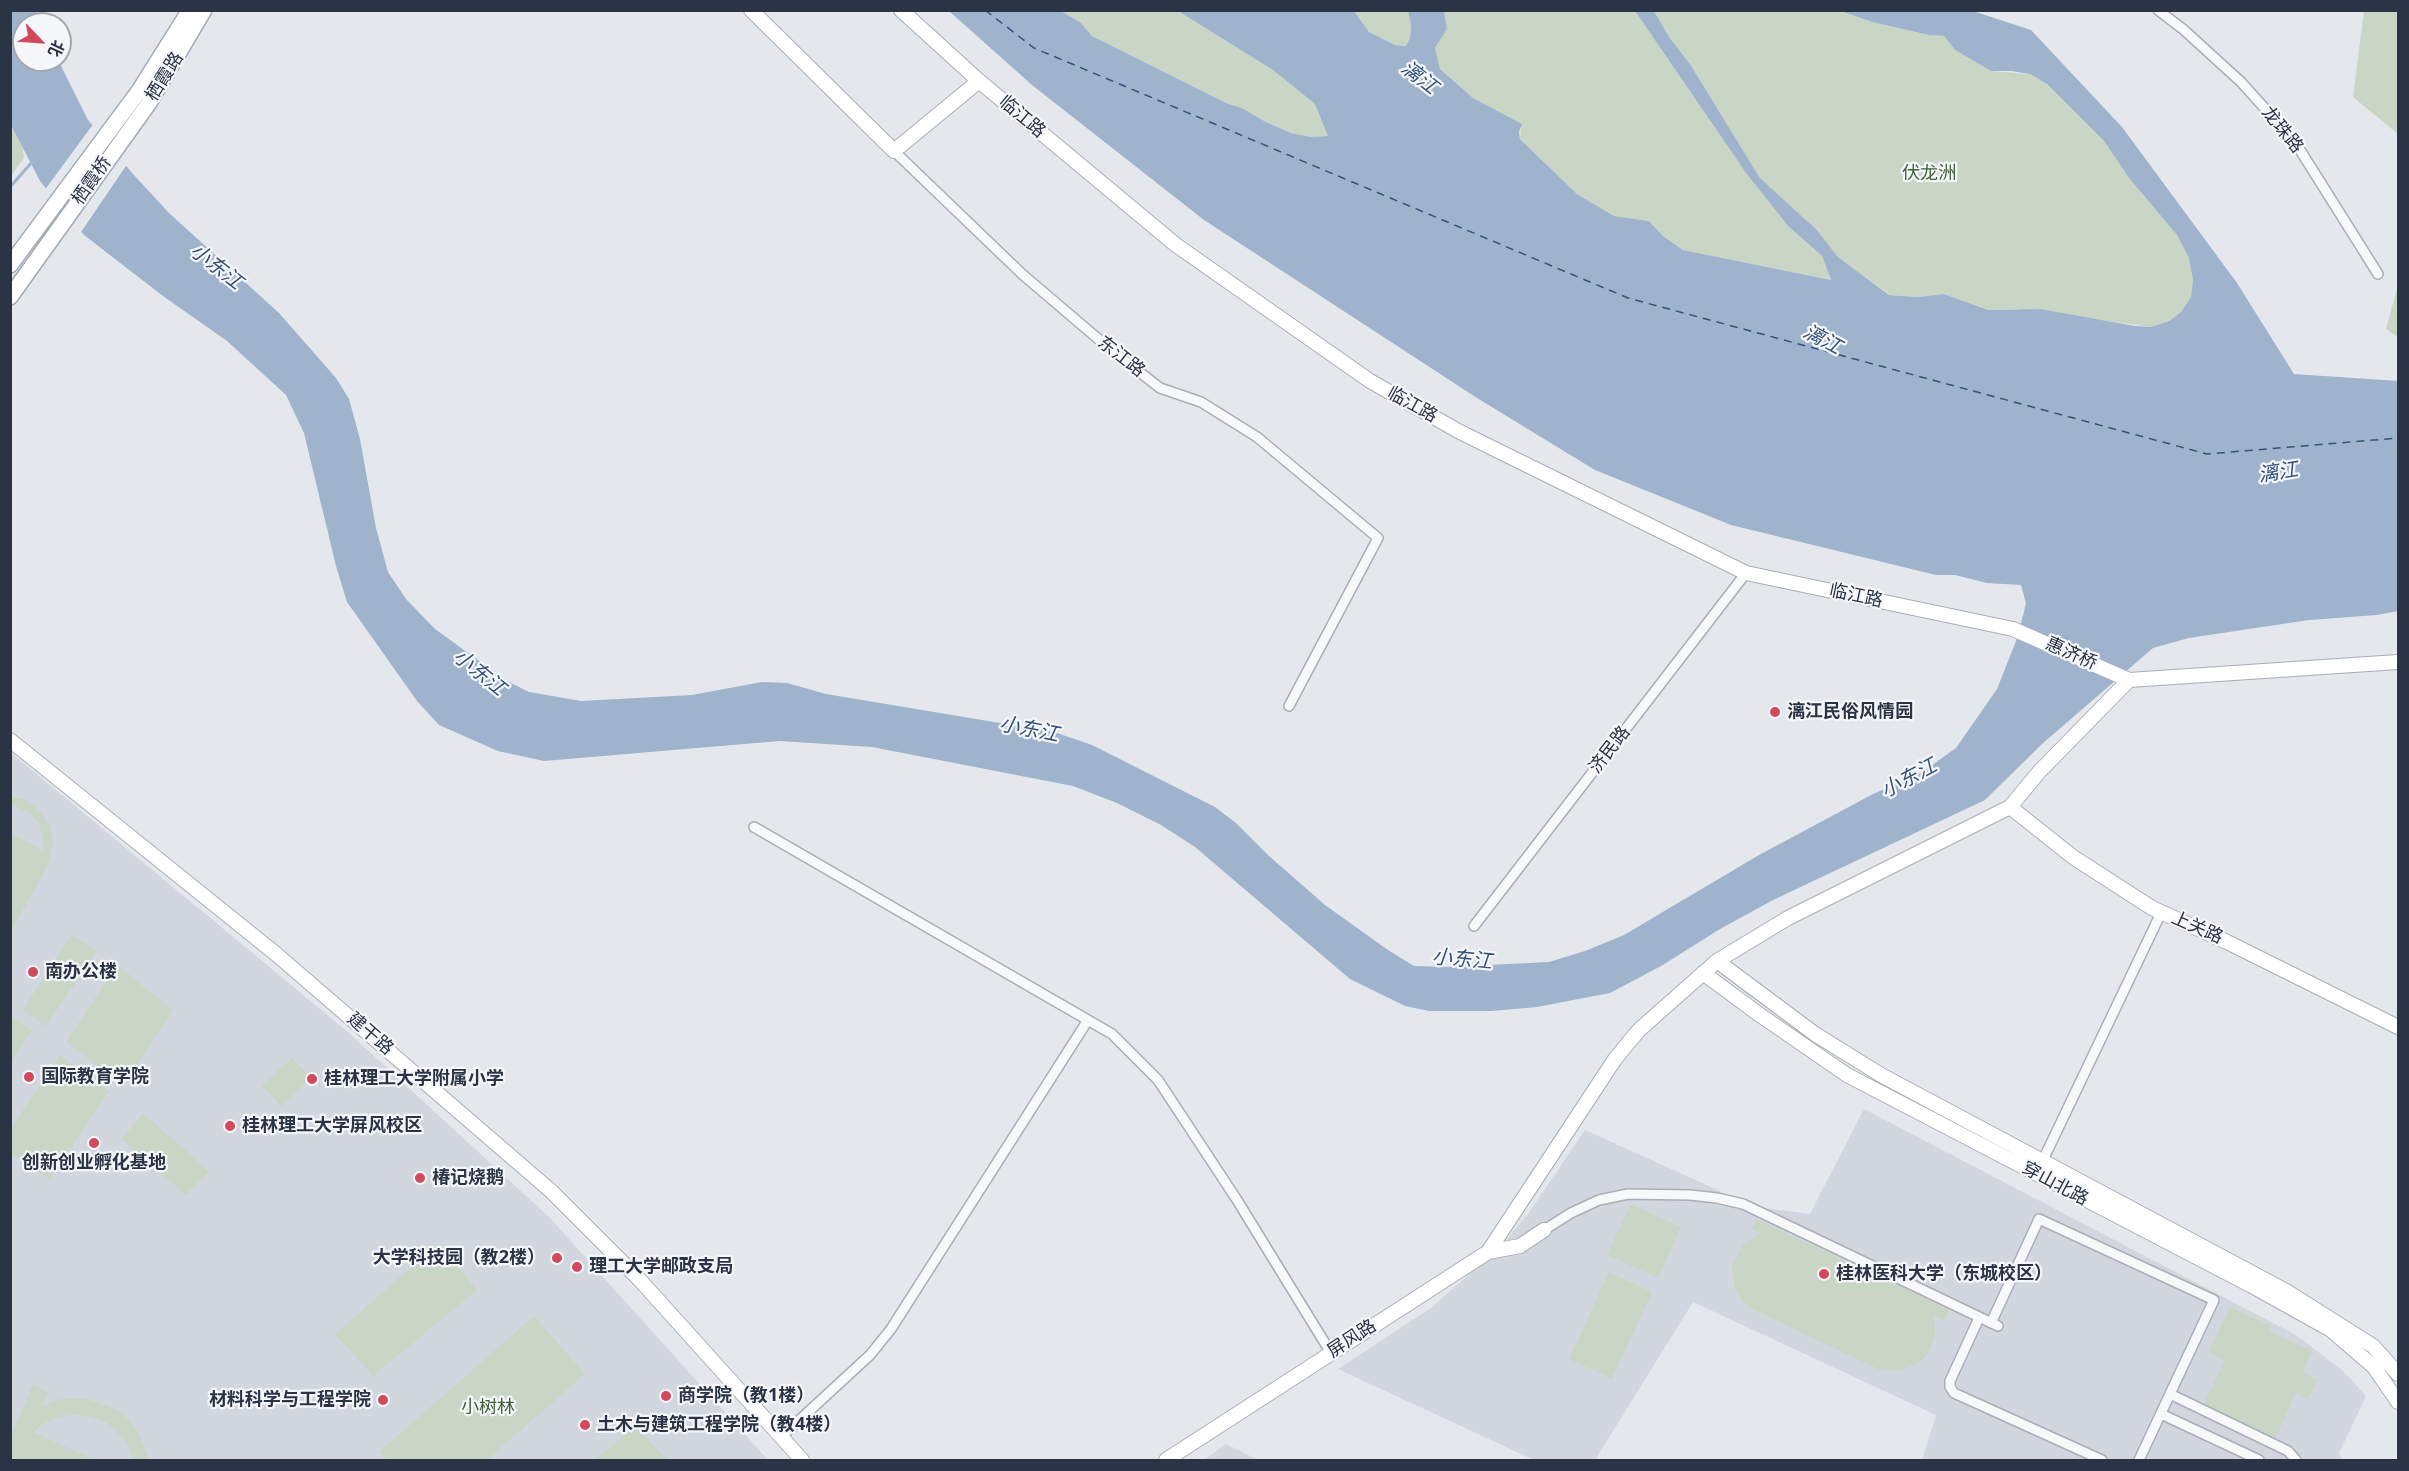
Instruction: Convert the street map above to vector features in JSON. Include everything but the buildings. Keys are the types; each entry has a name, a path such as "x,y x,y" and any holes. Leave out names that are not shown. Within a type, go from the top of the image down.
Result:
{"main road":[{"name":"栖霞路","path":"115,135 139,91 190,10"},
{"name":"栖霞路","path":"115,135 167,76 204,10"},
{"name":"栖霞桥","path":"10,265 50,209 115,135"},
{"name":"栖霞桥","path":"10,297 63,223 115,135"}],"street":[{"name":"东江路","path":"751,10 1022,274 1110,349 1160,388 1201,402 1257,437 1378,538 1289,706"},
{"name":"临江路","path":"901,10 979,81 1176,245 1370,381 1460,432 1746,573 2013,629"},
{"name":"龙珠路","path":"2158,10 2184,30 2241,82 2295,142 2379,274"},
{"path":"894,151 979,81"},
{"name":"济民路","path":"1474,926 1746,573"},
{"name":"惠济桥","path":"2013,629 2129,680"},
{"path":"1488,1252 1615,1059 1639,1030 1717,961 1788,918 2010,807 2039,772 2129,680 2398,662"},
{"name":"建干路","path":"10,740 276,954 551,1191 639,1279 802,1461"},
{"name":"上关路","path":"2010,807 2073,857 2161,913 2227,942 2398,1028"},
{"path":"754,827 1112,1034 1158,1080 1237,1200 1331,1353"},
{"path":"2043,1160 2161,913"},
{"name":"穿山北路","path":"1717,961 1815,1034 1881,1075 2286,1291 2373,1346 2398,1374"},
{"name":"穿山北路","path":"1703,973 1760,1016 1847,1075 2331,1330 2374,1367 2398,1402"},
{"path":"781,1437 870,1355 891,1329 1088,1020"},
{"path":"1544,1230 1571,1213 1599,1200 1628,1194 1717,1198 1743,1204 1994,1324 2039,1219 2214,1300 2139,1461"},
{"name":"屏风路","path":"1166,1461 1488,1252 1520,1246 1544,1230"},
{"path":"1979,1318 1950,1381 1950,1387 1954,1393 2102,1461"},
{"path":"2170,1394 2288,1451 2296,1461"},
{"path":"2161,1414 2259,1461"}],"shaded area":[{"name":"桂林理工大学屏风校区","path":"10,752 349,1033 550,1218 768,1460 11,1460"},
{"name":"桂林医科大学（东城校区）","path":"1864,1109 2296,1335 2343,1371 2366,1396 2339,1453 2342,1460 1922,1460 1936,1415 1693,1302 1595,1460 1534,1460 1338,1369 1431,1308 1502,1245 1528,1214 1585,1130 1755,1207 1810,1214"},
{"path":"1226,1444 1258,1460 1204,1460"}],"green space":[{"path":"1061,11 1178,11 1273,70 1315,104 1329,136 1311,137 1291,133 1266,122 1242,108 1226,103 1092,36 1081,23"},
{"path":"1354,11 1408,11 1411,25 1407,46 1395,45 1369,32"},
{"path":"1444,11 1635,11 1746,173 1788,226 1822,256 1831,280 1683,250 1663,236 1649,221 1614,216 1577,194 1520,139 1521,124 1473,98 1440,69 1435,48 1447,29"},
{"name":"伏龙洲","path":"1654,11 1841,11 1872,22 1929,35 1944,36 1955,50 1991,71 2030,74 2047,84 2104,141 2129,178 2177,235 2189,258 2193,280 2191,297 2181,312 2169,321 2151,327 2017,309 1988,310 1944,294 1918,297 1890,295 1838,257 1817,230 1760,178 1690,64 1669,37"},
{"path":"2364,11 2398,11 2398,134 2353,97"},
{"path":"11,125 22,144 24,158 11,176"},
{"path":"2398,285 2398,337 2386,329"},
{"path":"11,797 25,800 39,810 49,825 53,842 47,867 11,931 11,833 43,851 44,846 39,823 29,812 11,805"},
{"path":"71,935 97,951 46,1026 23,1010"},
{"path":"117,965 173,1010 124,1085 66,1042"},
{"path":"11,1016 32,1030 11,1062"},
{"path":"60,1055 109,1091 50,1179 11,1153 11,1128"},
{"path":"292,1058 311,1078 281,1106 262,1086"},
{"path":"143,1113 209,1171 186,1195 122,1139"},
{"path":"1631,1204 1681,1227 1658,1278 1607,1255"},
{"path":"1756,1219 1949,1310 1945,1320 1934,1315 1935,1336 1927,1355 1919,1363 1900,1371 1880,1370 1746,1306 1735,1289 1732,1267 1742,1246 1760,1233 1752,1229"},
{"path":"438,1244 477,1290 373,1376 335,1334"},
{"path":"1609,1272 1652,1292 1612,1379 1569,1359"},
{"path":"2230,1307 2272,1326 2269,1332 2312,1351 2303,1372 2317,1380 2308,1399 2296,1393 2275,1439 2203,1406 2225,1360 2209,1352"},
{"name":"小树林","path":"534,1316 585,1374 487,1460 386,1460 379,1452"},
{"path":"33,1385 48,1392 42,1406 62,1399 84,1398 116,1409 139,1433 149,1460 134,1460 127,1442 106,1422 78,1414 58,1417 41,1425 34,1432 94,1460 11,1460 11,1435"},
{"path":"635,1426 668,1460 595,1460"}],"water":[{"path":"11,11 36,11 12,12 12,72 64,72 88,120 133,174 169,213 279,313 336,378 349,399 360,439 376,528 388,572 406,599 435,629 507,681 529,692 581,701 692,695 762,682 787,683 826,694 1054,732 1092,745 1215,807 1236,823 1269,856 1325,905 1414,966 1448,967 1549,962 1585,951 1624,935 1759,855 1873,794 1921,773 1956,748 1997,689 2018,636 2026,603 2021,585 1987,583 1955,575 1936,575 1731,525 1595,470 1477,398 1204,220 1032,85 949,11 1061,11 1081,23 1092,36 1226,103 1242,108 1266,122 1291,133 1311,137 1328,136 1315,104 1273,70 1178,11 1354,11 1369,32 1395,45 1406,46 1410,38 1411,25 1408,11 1444,11 1447,29 1435,48 1440,69 1473,98 1522,124 1519,132 1520,139 1577,194 1614,216 1649,221 1663,236 1683,250 1831,280 1822,256 1788,226 1746,173 1635,11 1654,11 1669,37 1690,64 1760,178 1817,230 1838,257 1889,295 1918,297 1944,294 1988,310 2040,309 2135,326 2151,327 2169,321 2181,312 2191,297 2193,280 2189,258 2177,235 2129,178 2104,141 2047,84 2030,74 1991,71 1955,50 1944,36 1929,35 1872,22 1841,11 1973,11 2031,30 2122,127 2237,283 2294,374 2398,381 2398,611 2377,615 2309,620 2189,638 2153,648 2042,744 1985,800 1773,900 1720,929 1661,966 1610,993 1537,1007 1491,1011 1429,1011 1405,1006 1350,979 1195,847 1161,825 1117,803 1073,786 872,747 780,741 544,761 498,751 439,725 417,701 347,602 304,433 286,395 227,341 163,296 84,235 40,181 11,125"}],"pier":[{"path":"94,123 128,163 79,235 44,191"}],"waterway":[{"path":"10,187 33,161"}],"ferry route":[{"path":"985,10 1034,48 1628,298 2207,454 2398,438"}],"place":[{"name":"漓江民俗风情园","path":"1775,712"},
{"name":"南办公楼","path":"33,972"},
{"name":"国际教育学院","path":"29,1077"},
{"name":"桂林理工大学附属小学","path":"312,1079"},
{"name":"桂林理工大学屏风校区","path":"230,1126"},
{"name":"创新创业孵化基地","path":"94,1143"},
{"name":"椿记烧鹅","path":"420,1178"},
{"name":"大学科技园（教2楼）","path":"557,1258"},
{"name":"理工大学邮政支局","path":"577,1267"},
{"name":"桂林医科大学（东城校区）","path":"1824,1274"},
{"name":"商学院（教1楼）","path":"666,1396"},
{"name":"材料科学与工程学院","path":"383,1400"},
{"name":"土木与建筑工程学院（教4楼）","path":"585,1425"}],"water label":[{"name":"漓江","path":"1419,78"},
{"name":"小东江","path":"216,267"},
{"name":"漓江","path":"1822,340"},
{"name":"漓江","path":"2278,473"},
{"name":"小东江","path":"479,673"},
{"name":"小东江","path":"1029,730"},
{"name":"小东江","path":"1909,779"},
{"name":"小东江","path":"1462,960"}]}
